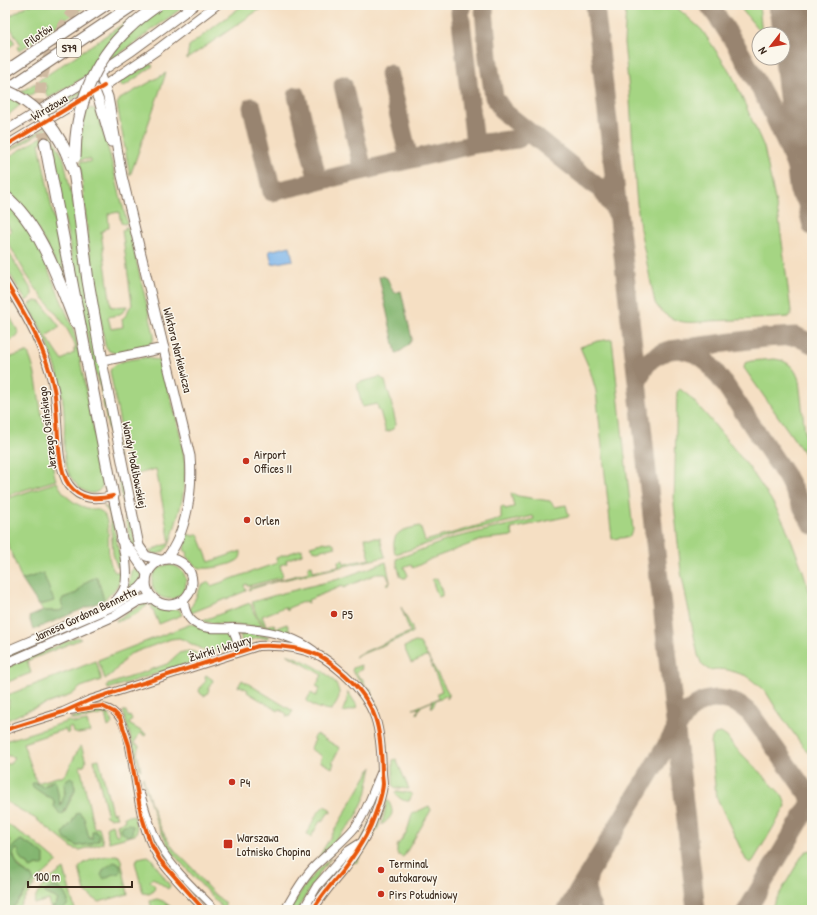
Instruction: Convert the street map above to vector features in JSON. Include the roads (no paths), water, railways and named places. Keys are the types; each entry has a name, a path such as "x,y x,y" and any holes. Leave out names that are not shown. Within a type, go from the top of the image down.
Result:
{"highway":[{"name":"Pilotów","path":"5,72 105,5"},
{"name":"S79","path":"5,90 133,5"},
{"path":"102,361 88,281 71,154 86,91 97,69 107,52 121,36 136,21 158,5"},
{"path":"5,90 23,100 41,114 71,154"},
{"path":"45,143 78,309 82,342 113,496"},
{"path":"5,196 21,211 38,237 64,293 82,342"}],"main road":[{"name":"Wirażowa","path":"90,79 143,43 194,5"},
{"name":"Wirażowa","path":"100,88 157,50 216,5"},
{"name":"Wiktora Narkiewicza","path":"99,73 100,88 190,456 192,468 182,532 181,553 183,564"},
{"name":"Wiktora Narkiewicza","path":"90,79 100,88"},
{"path":"102,361 164,348"},
{"name":"Wandy Modlibowskiej","path":"102,361 139,546 144,555 163,560"},
{"path":"110,607 122,595 126,586 127,568 113,496"},
{"name":"Wiktora Narkiewicza","path":"163,560 176,546 182,532"},
{"path":"121,540 130,549 147,577 148,591 153,598 161,603 174,604 184,599 190,591 192,583 190,572 183,564 176,560 163,560 152,566 147,577"},
{"name":"Jamesa Gordona Bennetta","path":"5,652 110,607 135,592 147,577"},
{"name":"Jamesa Gordona Bennetta","path":"5,664 114,616 138,601 153,598"}],"street":[{"name":"Wirażowa","path":"5,131 90,79"},
{"name":"Wirażowa","path":"5,146 100,88"},
{"name":"Jerzego Osińskiego","path":"5,281 32,327 47,363 54,390 60,459 66,481 72,489 85,497 95,499 113,496"},
{"path":"184,599 185,612 195,623 205,627 256,630 283,636 299,642 321,656"},
{"path":"232,628 236,637 239,651"},
{"name":"Żwirki i Wigury","path":"5,730 63,712 90,700 258,646 277,645 303,650 321,656 352,682 371,708 380,732 383,783 379,803 370,827 343,871 328,887 313,910"},
{"path":"63,712 83,710 98,706 114,712 120,718 124,726 129,745 141,814 147,835 156,854 166,868 204,910"},
{"name":"Żwirki i Wigury","path":"285,910 313,868 349,833 358,822 368,806 382,773"},
{"path":"135,778 156,836 162,848 176,867 216,910"},
{"name":"Żwirki i Wigury","path":"302,910 317,886 348,850 361,842"}],"water":[{"path":"290,246 293,260 272,264 269,251"}],"tunnel":[{"path":"45,143 40,111 42,79 50,53 76,5"}],"place":[{"name":"Airport Offices II","path":"246,461"},
{"name":"Orlen","path":"247,520"},
{"name":"P5","path":"334,614"},
{"name":"P4","path":"232,782"},
{"name":"Warszawa Lotnisko Chopina","path":"228,844"},
{"name":"Terminal autokarowy","path":"381,870"},
{"name":"Pirs Południowy","path":"381,894"}]}
